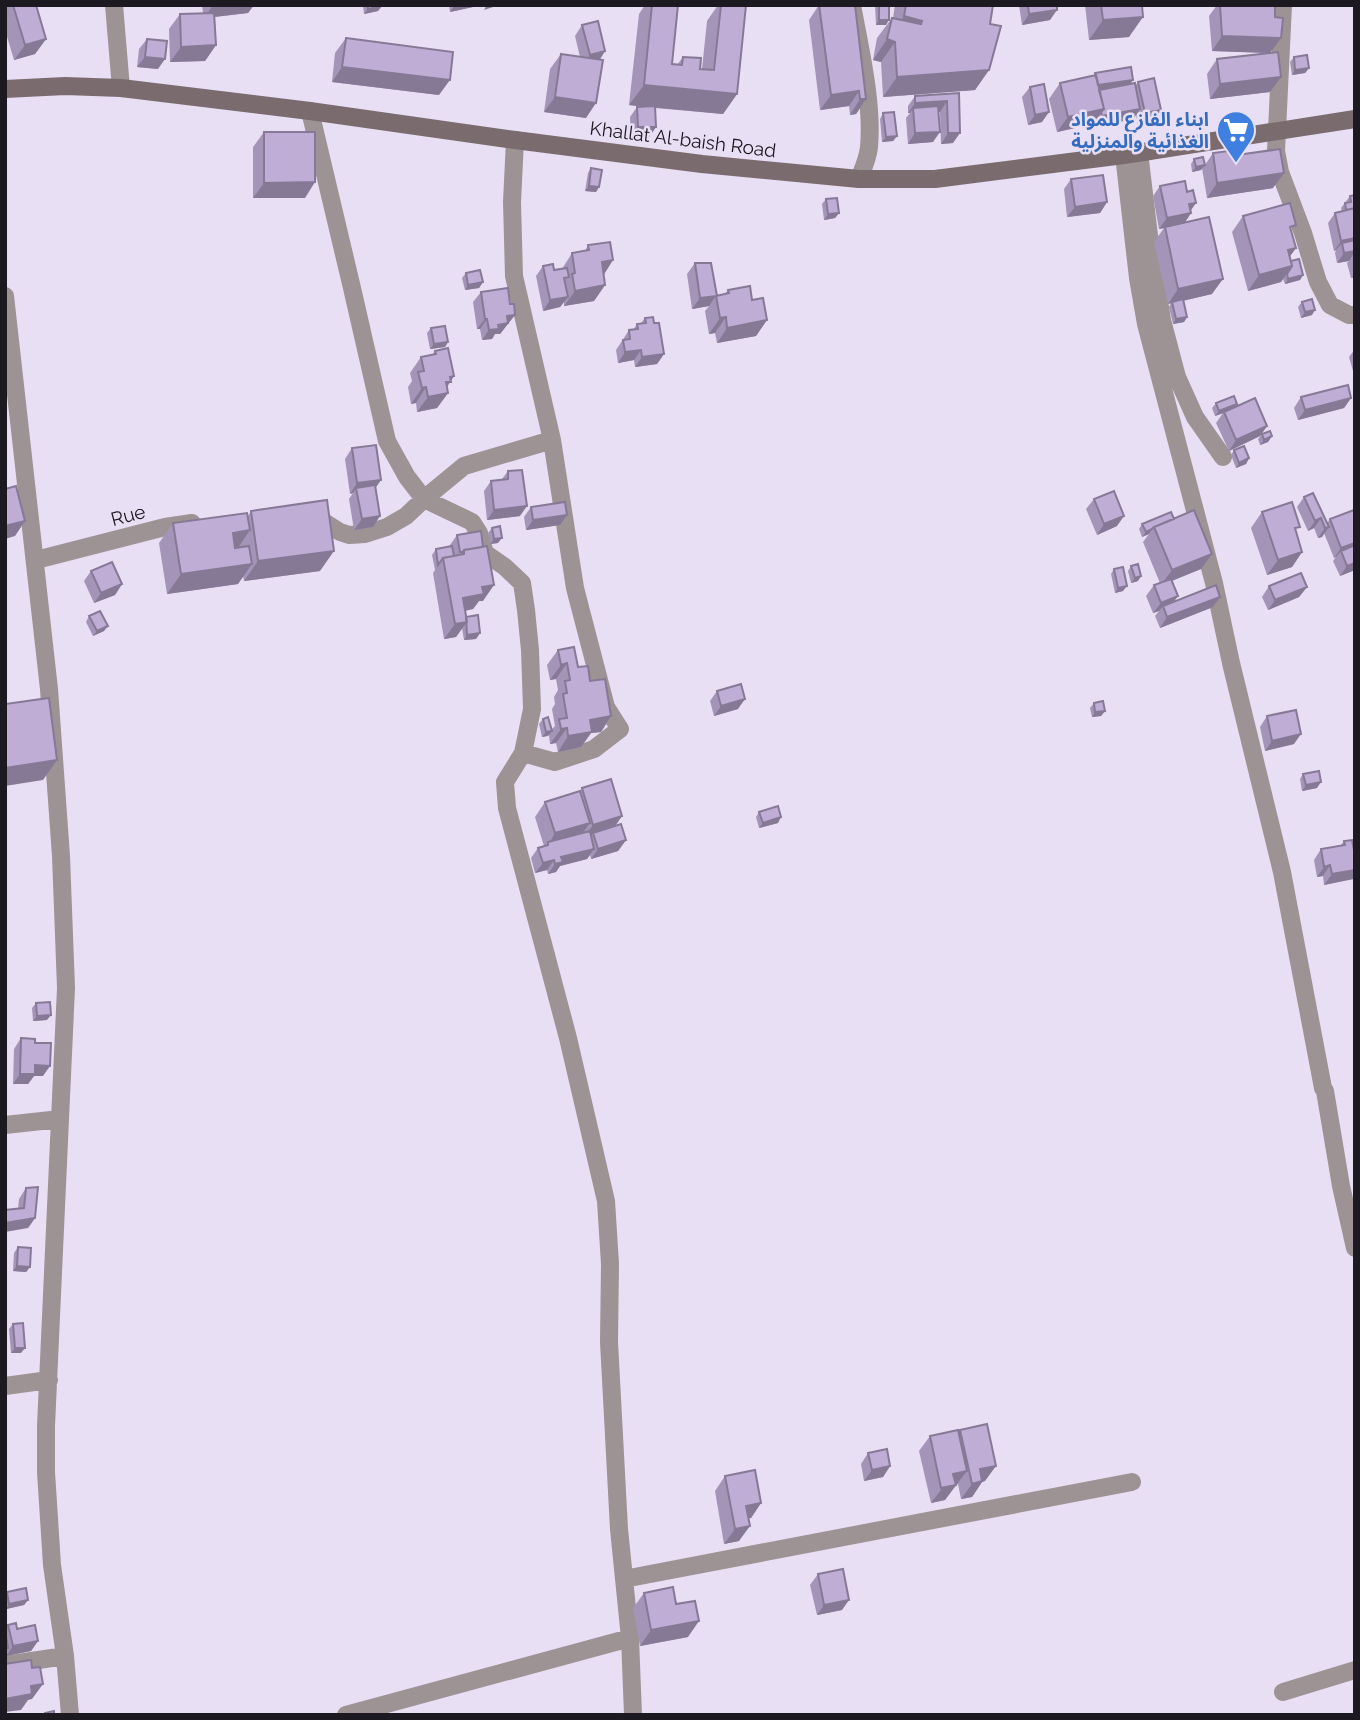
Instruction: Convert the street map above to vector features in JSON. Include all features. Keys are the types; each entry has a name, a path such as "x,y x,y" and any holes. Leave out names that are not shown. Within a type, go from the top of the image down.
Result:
{"street":[{"path":"114,5 121,88"},
{"path":"852,5 868,109 869,149 859,179"},
{"path":"1283,5 1276,151 1280,172 1318,282 1330,305 1349,315 1355,314"},
{"name":"Khallat Al-baish Road","path":"5,89 65,86 121,88 702,164 859,179 935,180 1131,154 1355,119"},
{"path":"310,111 387,441 407,477 424,499 472,522 479,533 485,553 522,583 528,624 532,709 523,753 505,782 507,808 568,1038 606,1201 610,1264 609,1342 633,1715"},
{"path":"514,140 514,276 552,440 575,588 606,707 620,729 594,749 555,762 523,753"},
{"path":"1131,154 1161,320 1177,377 1195,417 1223,457"},
{"path":"1131,154 1138,278 1146,324 1214,583 1282,872 1355,1248"},
{"path":"5,296 10,376 36,560 49,689 61,856 66,988 46,1461 53,1576 65,1656 70,1715"},
{"path":"301,511 314,515 340,532 349,535 365,534 387,527 406,516 464,466 552,440"},
{"name":"Rue","path":"36,560 165,527 215,519"},
{"path":"5,1125 60,1119"},
{"path":"5,1387 48,1380"},
{"path":"624,1579 1132,1482"},
{"path":"346,1715 630,1638"},
{"path":"5,1665 65,1656"},
{"path":"1283,1692 1355,1670"}],"building":[{"path":"13,5 36,5 46,39 25,45"},
{"path":"368,5 381,5 382,6 368,9"},
{"path":"652,5 678,5 672,64 682,65 683,57 701,58 700,69 714,70 721,5 746,5 737,94 644,85"},
{"path":"819,5 855,5 866,99 860,99 859,91 831,95"},
{"path":"879,5 889,5 889,20 879,20"},
{"path":"906,5 993,5 990,24 1001,26 989,70 897,77 895,42 887,39 892,18 921,24 922,21 904,16"},
{"path":"1028,5 1057,5 1057,10 1029,14"},
{"path":"1101,5 1142,5 1143,17 1103,20"},
{"path":"1220,5 1275,5 1275,17 1283,18 1281,38 1222,36"},
{"path":"214,13 216,45 181,47 180,14"},
{"path":"598,21 605,51 590,55 582,25"},
{"path":"346,38 453,52 450,80 342,67"},
{"path":"147,39 167,41 165,59 145,57"},
{"path":"1278,52 1281,77 1220,84 1217,59"},
{"path":"561,54 603,60 596,103 555,97"},
{"path":"1307,55 1309,68 1295,70 1294,57"},
{"path":"1131,67 1133,80 1098,85 1095,73"},
{"path":"1096,75 1104,109 1068,117 1060,83"},
{"path":"1154,78 1161,110 1145,113 1138,82"},
{"path":"1135,83 1140,109 1102,116 1104,109 1099,90"},
{"path":"1044,84 1049,112 1035,115 1030,87"},
{"path":"959,93 960,133 948,133 947,101 915,103 915,96"},
{"path":"655,106 656,127 638,127 637,107"},
{"path":"938,106 940,132 915,133 913,108"},
{"path":"894,112 897,136 886,137 883,113"},
{"path":"264,132 315,132 315,182 264,183"},
{"path":"1280,149 1284,173 1217,183 1213,153 1236,150 1237,155"},
{"path":"1203,157 1205,165 1196,167 1194,159"},
{"path":"591,168 602,170 599,187 589,186"},
{"path":"1103,175 1107,202 1075,207 1071,179"},
{"path":"1185,181 1187,192 1193,190 1196,203 1189,204 1191,213 1167,218 1160,186"},
{"path":"1355,195 1355,208 1346,210 1345,203 1351,202 1350,196"},
{"path":"837,198 839,213 828,214 826,199"},
{"path":"1290,203 1296,225 1290,227 1296,248 1288,250 1292,266 1259,275 1243,216"},
{"path":"1355,208 1355,238 1341,241 1335,213"},
{"path":"1209,217 1223,279 1178,289 1165,227"},
{"path":"1355,240 1355,251 1344,253 1342,243"},
{"path":"610,242 613,260 602,262 605,285 575,291 572,253 589,250 588,245"},
{"path":"1299,259 1303,275 1288,279 1291,261"},
{"path":"695,263 711,263 717,296 700,298"},
{"path":"553,264 554,270 567,268 569,277 564,278 568,297 550,300 543,266"},
{"path":"480,270 483,282 468,285 466,273"},
{"path":"750,286 752,300 763,298 767,320 727,328 726,317 720,318 716,296 729,293 728,290"},
{"path":"508,288 515,315 507,316 508,323 498,325 499,329 489,330 481,292"},
{"path":"1183,299 1187,317 1176,319 1172,302"},
{"path":"1312,299 1315,310 1305,312 1302,302"},
{"path":"653,317 654,323 659,323 664,354 642,357 641,350 625,352 623,340 630,339 629,330 638,329 637,324 646,323 645,318"},
{"path":"445,326 448,342 434,344 431,328"},
{"path":"448,348 454,376 450,377 451,382 446,382 448,393 428,397 426,387 422,388 418,372 424,371 421,357"},
{"path":"1348,385 1351,398 1305,410 1301,397"},
{"path":"1234,396 1237,404 1219,411 1216,403"},
{"path":"1255,398 1267,426 1236,440 1224,412"},
{"path":"1270,431 1272,436 1264,440 1262,434"},
{"path":"376,445 381,480 357,483 352,448"},
{"path":"1244,446 1249,458 1239,463 1234,450"},
{"path":"522,470 527,506 494,510 491,481 508,479 508,471"},
{"path":"375,485 380,516 362,519 356,488"},
{"path":"16,486 25,521 5,526 5,489"},
{"path":"1114,491 1124,516 1104,524 1094,499"},
{"path":"1313,493 1329,527 1325,528 1321,518 1315,521 1304,497"},
{"path":"327,500 334,551 258,561 251,511"},
{"path":"565,502 567,515 533,520 531,507"},
{"path":"1292,502 1300,527 1295,528 1302,552 1278,560 1262,512"},
{"path":"1194,510 1212,554 1172,570 1154,527"},
{"path":"1354,510 1355,543 1341,548 1330,519"},
{"path":"1171,512 1174,519 1146,532 1142,524"},
{"path":"247,513 250,530 233,533 235,548 249,546 252,564 181,574 173,523"},
{"path":"500,526 502,538 494,539 492,528"},
{"path":"481,531 483,547 460,552 457,535"},
{"path":"1355,545 1355,563 1347,566 1341,551"},
{"path":"452,546 454,556 443,558 438,565 436,549"},
{"path":"487,546 494,585 482,587 484,594 463,598 467,622 455,624 443,558 464,554 464,550"},
{"path":"112,562 122,584 101,593 91,571"},
{"path":"1138,564 1141,576 1135,578 1131,566"},
{"path":"1123,567 1127,586 1118,588 1114,569"},
{"path":"1301,573 1307,587 1275,600 1269,586"},
{"path":"1171,579 1178,596 1161,603 1154,585"},
{"path":"1216,585 1220,597 1167,617 1163,606"},
{"path":"100,611 108,626 97,631 89,616"},
{"path":"478,615 480,633 467,635 466,617"},
{"path":"574,647 578,667 588,666 590,681 605,679 611,716 590,720 592,732 568,736 567,728 561,729 559,719 567,718 563,694 567,693 565,681 570,680 567,663 561,665 558,650"},
{"path":"741,684 745,699 721,706 717,691"},
{"path":"49,698 57,760 5,768 5,704"},
{"path":"1103,701 1105,711 1095,712 1094,703"},
{"path":"1296,710 1301,734 1272,741 1267,716"},
{"path":"548,717 552,731 546,732 543,719"},
{"path":"1319,771 1321,782 1306,785 1303,774"},
{"path":"611,779 622,816 593,825 582,788"},
{"path":"580,791 590,823 555,833 545,802"},
{"path":"778,806 781,817 763,823 759,812"},
{"path":"621,824 626,840 598,849 593,833"},
{"path":"590,831 594,849 561,857 563,862 555,864 554,860 543,863 538,848 548,845 548,842"},
{"path":"1352,840 1355,870 1332,874 1330,865 1324,867 1321,849 1345,845 1344,841"},
{"path":"50,1002 51,1015 37,1016 36,1003"},
{"path":"21,1038 35,1039 35,1043 51,1043 50,1066 35,1065 35,1074 20,1074"},
{"path":"38,1187 35,1218 5,1223 5,1210 24,1208 26,1188"},
{"path":"18,1247 31,1248 30,1267 17,1266"},
{"path":"23,1323 25,1348 15,1348 13,1324"},
{"path":"987,1424 996,1466 980,1469 982,1481 972,1484 960,1430"},
{"path":"958,1430 967,1471 953,1474 956,1485 941,1488 930,1436"},
{"path":"887,1449 890,1466 872,1470 868,1453"},
{"path":"755,1470 761,1503 746,1506 750,1526 735,1529 725,1476"},
{"path":"843,1569 849,1600 824,1605 818,1574"},
{"path":"673,1587 676,1604 695,1601 699,1621 651,1630 644,1593"},
{"path":"26,1588 28,1600 9,1604 7,1592"},
{"path":"16,1623 17,1629 35,1625 38,1641 13,1646 8,1625"},
{"path":"31,1660 32,1668 40,1667 43,1684 31,1686 32,1694 5,1699 5,1664"}],"place":[{"name":"ابناء الفازع للمواد الغذائية والمنزلية","path":"1236,164"}]}
